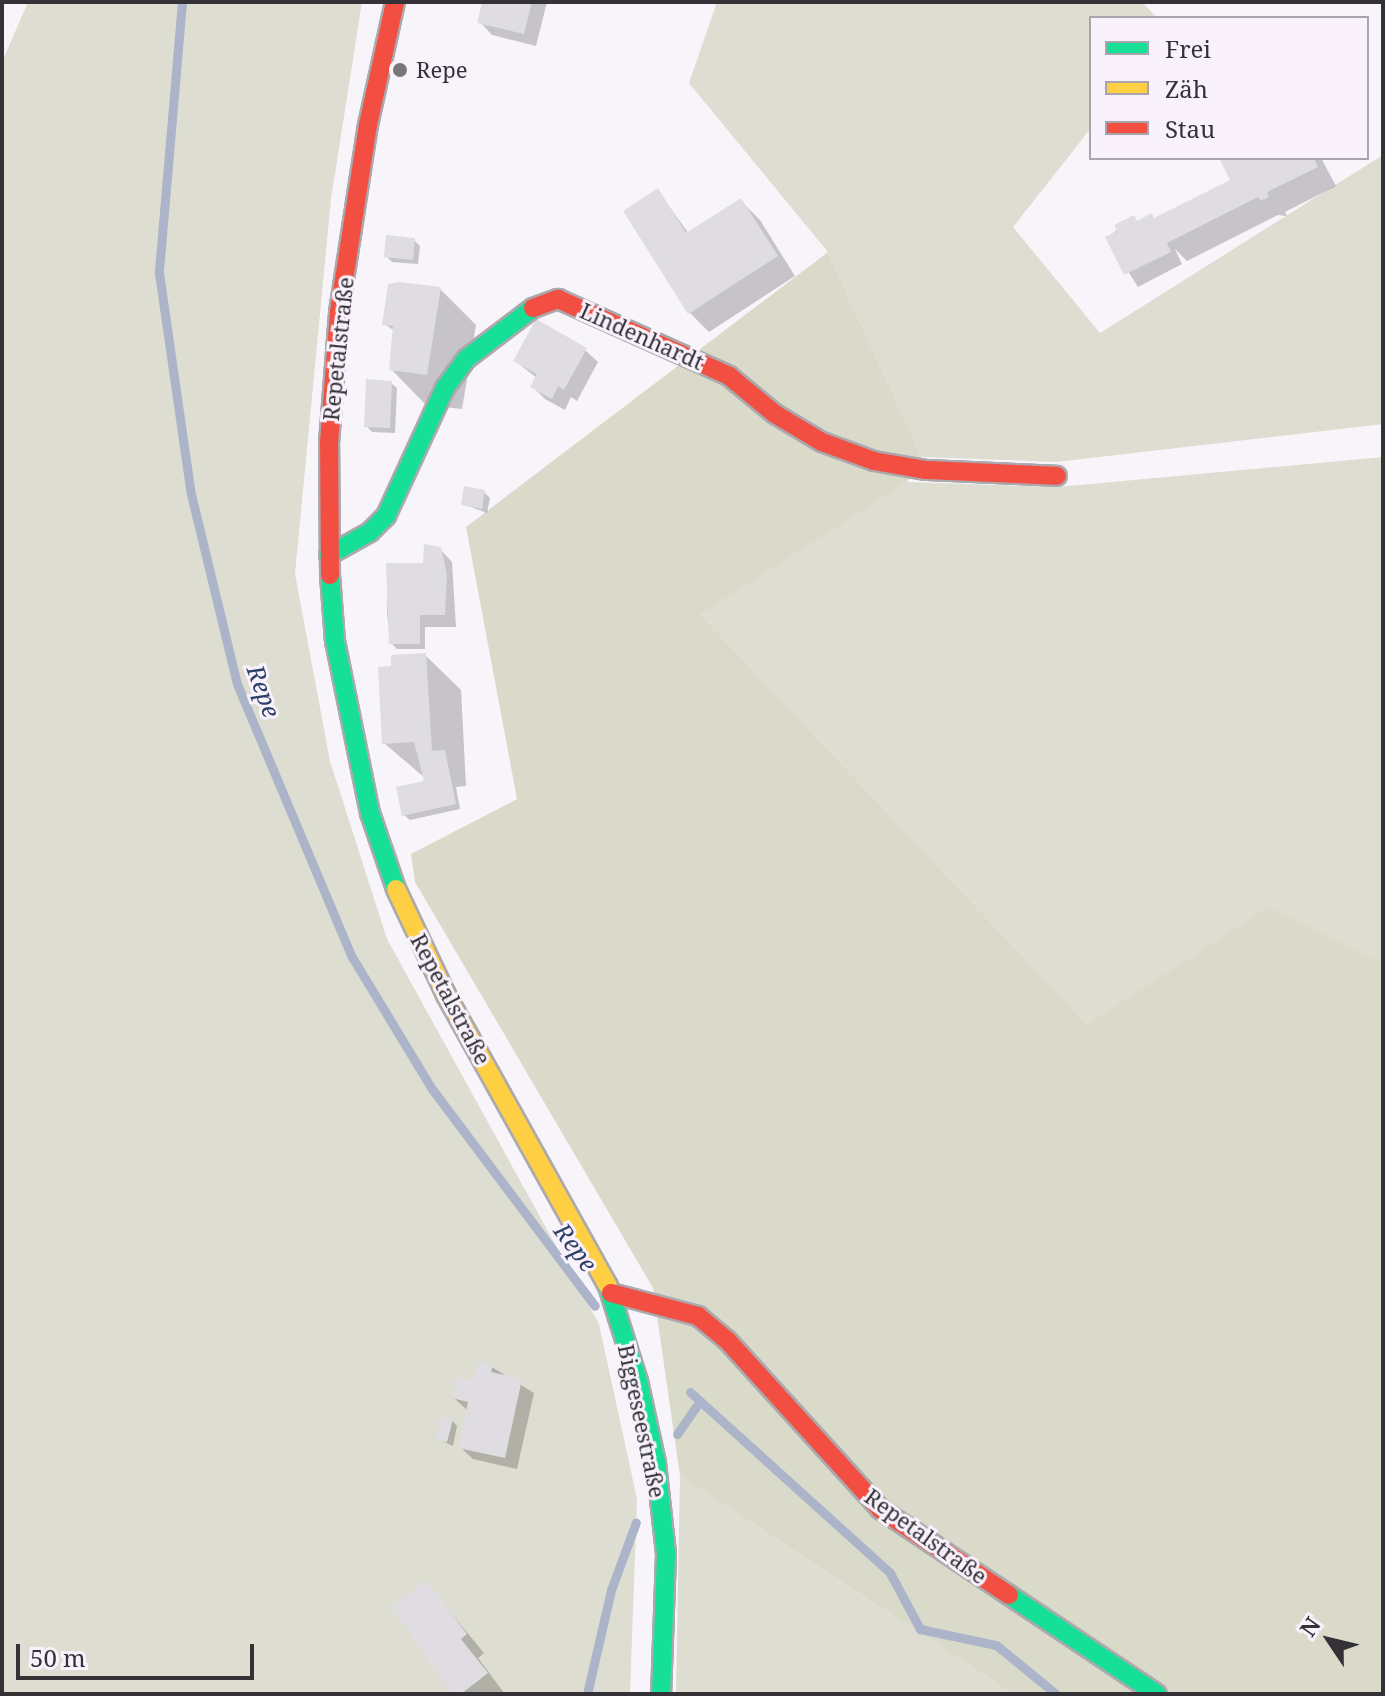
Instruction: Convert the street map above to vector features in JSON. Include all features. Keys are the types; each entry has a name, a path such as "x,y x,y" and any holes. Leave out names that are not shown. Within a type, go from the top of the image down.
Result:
{"street":[{"name":"Repetalstraße","path":"395,2 368,125 339,312 329,443 329,555 335,641 351,725 370,813 399,899 446,995 568,1208 611,1293 698,1316 727,1340 880,1509 1157,1694"},
{"name":"Lindenhardt","path":"329,555 370,532 386,516 445,388 466,359 535,307 558,299 729,376 775,414 822,442 861,456 926,470 1057,476"},
{"name":"Biggeseestraße","path":"611,1293 656,1463 666,1554 661,1694"}],"shaded area":[{"path":"28,2 362,2 331,199 295,574 330,761 387,939 599,1324 637,1499 630,1694 2,1694 2,62"},
{"path":"717,2 1142,2 1155,16 1089,16 1089,131 1013,227 1100,333 1383,155 1383,424 1056,462 922,457 828,252 689,83"},
{"path":"828,252 922,457 907,482 700,614 1087,1024 1269,907 1383,963 1383,1694 1013,1694 680,1476 653,1288 415,882 411,854 517,799 466,527"},
{"path":"1383,457 1383,963 1269,908 1087,1024 699,613 907,482 1058,487"},
{"path":"680,1476 1013,1694 676,1694"}],"building":[{"path":"482,2 532,2 524,34 477,23"},
{"path":"1220,160 1315,160 1318,167 1267,192 1269,197 1261,201 1258,197 1167,243 1171,252 1124,275 1105,237 1117,231 1114,225 1134,215 1137,221 1152,213 1154,218 1230,180"},
{"path":"658,188 686,233 741,198 778,256 688,314 623,211"},
{"path":"386,235 415,238 413,260 384,257"},
{"path":"399,282 441,287 427,375 389,370 393,326 382,325 388,284"},
{"path":"536,319 587,348 564,390 558,386 552,399 530,387 537,374 513,361"},
{"path":"366,379 392,381 390,428 364,427"},
{"path":"464,486 485,490 482,509 461,505"},
{"path":"424,544 441,547 447,575 445,615 420,615 420,644 389,644 386,563 423,563"},
{"path":"426,653 432,751 445,750 456,804 402,816 396,787 424,781 414,742 382,744 378,667 391,666 391,655"},
{"path":"478,1362 493,1365 491,1372 522,1379 505,1458 458,1448 468,1402 452,1398 456,1377 472,1381"},
{"path":"440,1417 453,1419 447,1442 436,1440"},
{"path":"426,1580 467,1634 461,1639 488,1673 461,1694 452,1694 391,1607"}],"waterway":[{"name":"Repe","path":"182,2 159,273 191,494 237,684 352,957 432,1089 595,1306"},
{"name":"Repe","path":"690,1392 890,1573 920,1629 996,1645 1056,1694"},
{"path":"677,1434 700,1401"},
{"path":"587,1694 611,1590 636,1522"}],"traffic: fast":[{"path":"329,555 370,532 386,516 445,388 466,359 533,308"},
{"path":"330,575 335,641 370,813 396,889"},
{"path":"608,1286 638,1381 656,1463 666,1554 661,1694"},
{"path":"1009,1595 1157,1694"}],"traffic: slow":[{"path":"396,889 446,995 608,1286"}],"traffic: jam":[{"path":"330,575 329,443 339,312 368,125 395,2"},
{"path":"533,308 558,299 729,376 775,414 822,442 874,461 926,470 1057,476"},
{"path":"611,1293 698,1316 727,1340 880,1509 1009,1595"}],"place":[{"name":"Repe","path":"400,70"}]}
